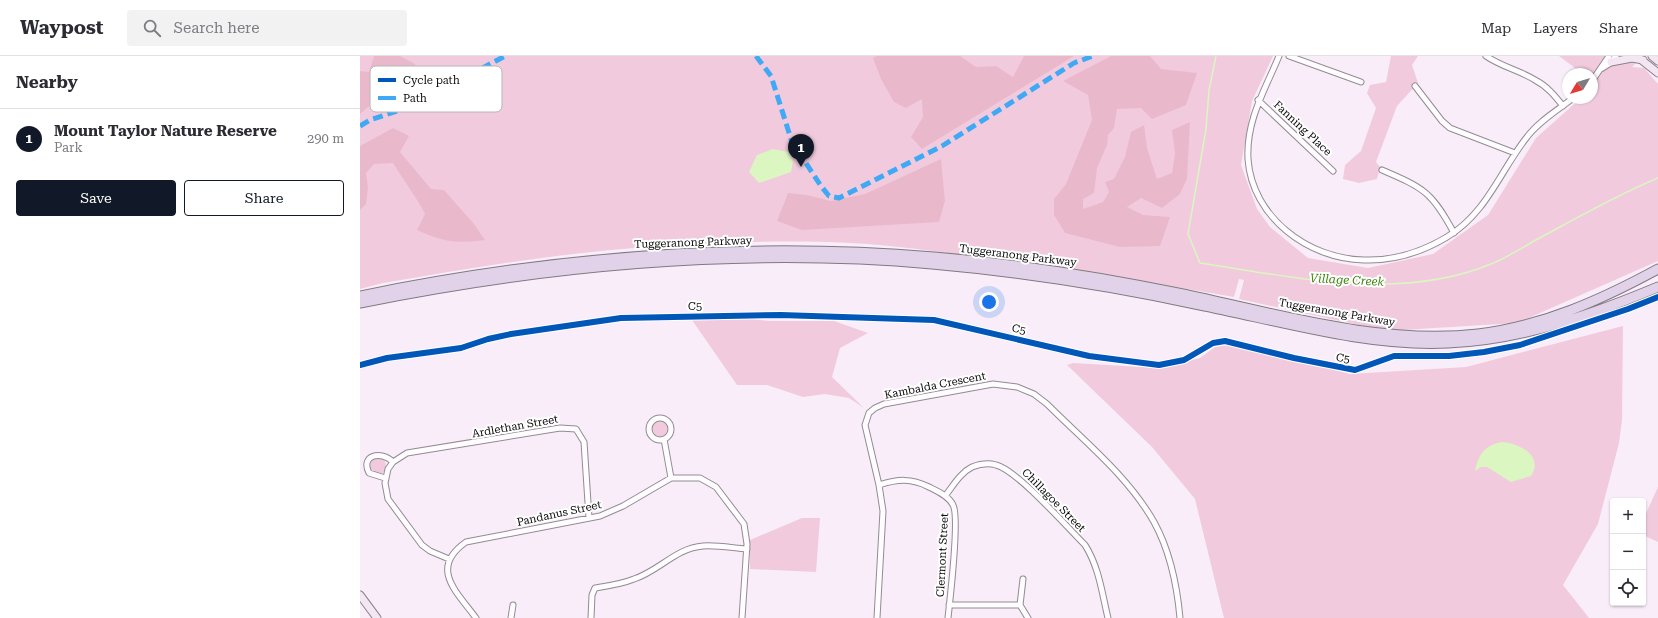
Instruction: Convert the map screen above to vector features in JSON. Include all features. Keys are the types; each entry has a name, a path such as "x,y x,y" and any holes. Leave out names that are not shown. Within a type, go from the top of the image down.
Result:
{"highway":[{"name":"Tuggeranong Parkway","path":"360,296 472,275 600,259 741,251 867,253 979,262 1069,272 1157,288 1367,332 1434,336 1480,333 1550,318 1594,302 1658,269"},
{"name":"Tuggeranong Parkway","path":"360,303 473,282 594,267 706,259 765,258 863,260 981,269 1083,282 1371,339 1431,344 1480,341 1523,333 1587,315 1658,287"}],"main road":[{"path":"1652,56 1658,61"},
{"path":"1612,58 1640,58 1658,73"},
{"path":"360,595 377,618"},
{"path":"360,603 371,618"}],"street":[{"path":"1280,56 1258,100 1248,140 1248,164 1251,180 1263,206 1276,222 1292,236 1322,252 1339,257 1370,260 1398,257 1414,253 1431,246 1454,233 1485,203 1515,153 1528,135 1565,104"},
{"path":"1289,56 1361,82"},
{"path":"1486,56 1504,67 1536,80 1547,88 1562,106"},
{"path":"1598,73 1612,58"},
{"path":"1415,86 1442,121 1450,128 1515,153"},
{"name":"Fanning Place","path":"1258,100 1333,171"},
{"path":"1382,170 1414,184 1424,191 1441,208 1454,233"},
{"name":"Kambalda Crescent","path":"877,618 884,520 879,485 865,425 869,413 875,408 884,404 993,384 1017,387 1034,394 1047,404 1124,480 1142,503 1154,522 1168,556 1178,600 1180,618"},
{"path":"657,419 666,420 670,426 669,435 664,439 655,439 650,432 650,425 657,419"},
{"name":"Ardlethan Street","path":"393,462 406,453 418,450 456,446 560,428 576,429 584,442 589,518"},
{"path":"664,439 671,478 700,478 716,487 744,524 747,549 742,618 738,618"},
{"path":"385,478 374,476 369,473 366,466 367,460 373,455 388,457 393,462 385,478 388,499 416,538 430,551 449,559 449,578 476,618"},
{"name":"Chillagoe Street","path":"945,496 965,472 979,465 987,463 997,465 1015,475 1084,545 1090,553 1098,571 1108,618"},
{"name":"Pandanus Street","path":"449,559 453,552 466,542 600,516 623,506 671,478"},
{"name":"Clermont Street","path":"879,485 901,479 909,479 925,485 945,496 955,507 956,519 948,618"},
{"path":"591,618 592,595 595,588 635,579 660,566 676,554 689,549 703,546 747,549"},
{"path":"1023,580 1020,605 1028,618"},
{"path":"511,618 513,605"},
{"path":"949,605 1020,605"}],"shaded area":[{"path":"360,56 1273,56 1252,101 1241,165 1257,209 1270,227 1308,258 1368,268 1433,254 1488,215 1536,138 1574,104 1598,104 1598,68 1575,68 1559,56 1626,56 1636,63 1632,67 1644,68 1658,84 1658,261 1517,323 1386,331 1239,299 1244,280 1239,279 1234,297 1132,280 955,254 879,245 828,242 688,244 618,249 486,266 383,283 360,289"},
{"path":"374,56 400,56 415,64 415,66 371,66"},
{"path":"877,56 960,56 976,67 996,66 1013,77 1024,56 1074,56 922,149 911,137 923,117 922,99 906,108 894,102 881,79 873,58"},
{"path":"1111,56 1150,56 1161,69 1197,73 1186,105 1152,119 1141,108 1117,109 1114,128 1108,135 1107,145 1097,168 1094,193 1083,199 1083,209 1103,202 1109,192 1105,182 1114,179 1125,157 1131,132 1144,125 1147,148 1157,179 1172,173 1175,154 1172,130 1190,122 1187,179 1180,194 1162,208 1141,198 1127,207 1143,215 1170,217 1160,246 1120,247 1065,233 1054,215 1054,199 1066,184 1092,120 1088,95 1063,81"},
{"path":"1391,56 1418,56 1412,65 1418,83 1397,106 1376,162 1380,167 1377,179 1359,183 1343,179 1345,165 1361,151 1376,108 1367,93 1370,85 1386,82"},
{"path":"370,69 370,105 360,114 360,71 369,72"},
{"path":"393,128 409,136 400,152 431,189 444,190 474,224 485,240 466,242 450,241 417,230 425,214 393,163 374,164 366,173 368,187 366,204 360,210 360,146"},
{"path":"773,149 788,152 793,161 791,172 759,183 749,172 757,155"},
{"path":"941,159 945,201 939,222 802,230 777,221 788,193 807,195 831,201 865,194"},
{"path":"745,318 769,321 834,321 868,333 840,348 832,377 864,408 849,398 825,394 803,397 767,385 737,385 692,320"},
{"path":"1623,326 1622,420 1619,443 1598,524 1563,585 1589,618 1224,618 1195,499 1152,447 1067,365 1073,363 1159,368 1200,358 1215,347 1235,344 1350,374 1466,367"},
{"path":"657,421 663,421 668,426 666,435 663,437 657,437 652,432 652,426"},
{"path":"1503,442 1516,445 1528,452 1534,463 1534,469 1531,476 1511,482 1487,467 1481,467 1475,471 1479,459 1484,451 1492,445"},
{"path":"377,457 383,460 386,466 383,472 377,475 371,472 368,466 371,460"},
{"path":"1658,487 1658,542 1646,536 1646,513"},
{"path":"802,518 820,518 816,572 750,569 750,540"}],"waterway":[{"name":"Village Creek","path":"1216,56 1209,90 1206,129 1188,234 1200,263 1346,283 1383,284 1420,282 1456,275 1491,264 1626,192 1658,178"}],"marked path":[{"path":"486,66 505,56"},
{"path":"756,56 771,76 792,142 829,196 839,198 942,146 1074,63 1093,56"},
{"path":"360,126 370,120 394,112"}],"cycle path":[{"name":"C5","path":"360,365 387,358 461,348 488,339 511,334 621,318 781,315 934,320 1089,356 1159,365 1184,360 1213,343 1225,341 1294,358 1355,370 1394,356 1449,356 1484,352 1520,345 1628,309 1658,297"}],"place":[{"name":"Mount Taylor Nature Reserve","path":"801,167"}]}
